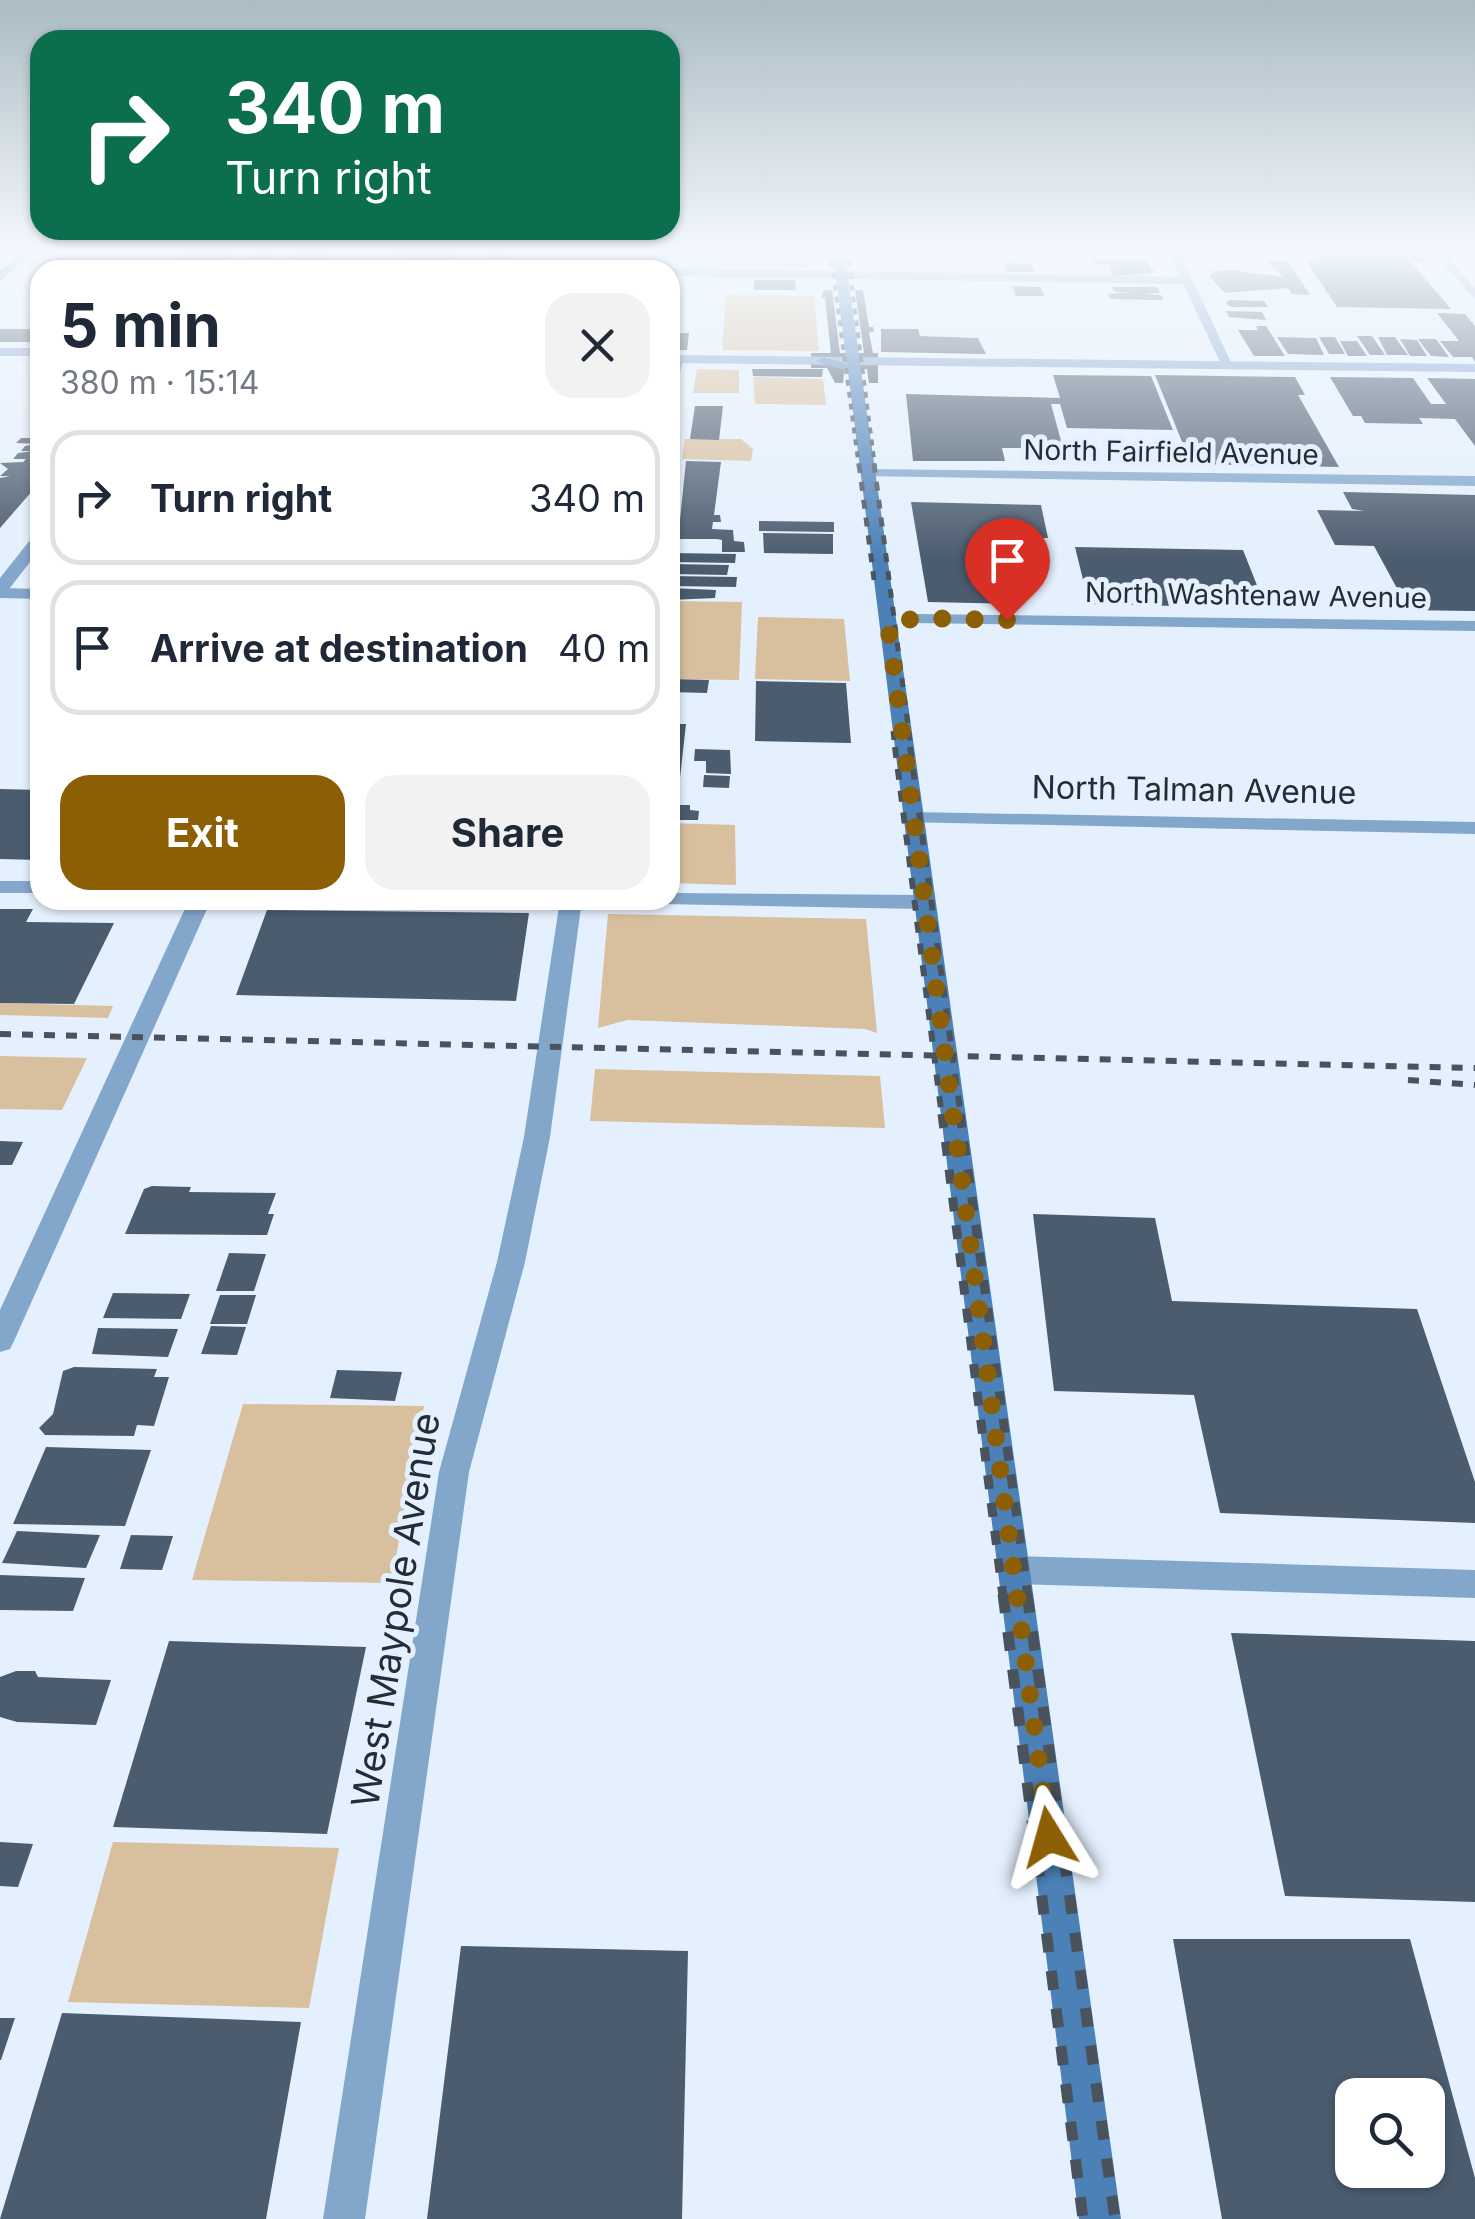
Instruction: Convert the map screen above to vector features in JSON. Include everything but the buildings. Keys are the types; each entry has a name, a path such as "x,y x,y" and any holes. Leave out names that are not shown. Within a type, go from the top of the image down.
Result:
{"main road":[{"path":"843,353 867,473 1100,2219"}],"street":[{"path":"1223,353 1229,366"},
{"path":"680,359 848,366 1475,368"},
{"name":"North Fairfield Avenue","path":"867,473 1475,480"},
{"path":"0,591 30,551"},
{"path":"0,591 30,593"},
{"name":"North Washtenaw Avenue","path":"887,619 1475,626"},
{"name":"North Talman Avenue","path":"912,818 1475,828"},
{"path":"0,887 30,887"},
{"path":"680,899 922,902"},
{"path":"0,1340 195,910"},
{"name":"West Maypole Avenue","path":"344,2219 454,1472 511,1262 538,1137 570,910"},
{"path":"1013,1570 1475,1584"}],"shaded area":[{"path":"697,369 739,370 739,393 693,393"},
{"path":"753,377 823,379 826,405 755,404"},
{"path":"685,439 741,439 753,449 751,461 682,459"},
{"path":"680,601 742,602 739,680 680,679"},
{"path":"758,617 844,619 850,681 755,679"},
{"path":"680,823 735,825 736,885 680,883"},
{"path":"608,914 866,919 877,1033 865,1029 627,1020 598,1028"},
{"path":"0,1003 113,1006 108,1018 0,1015"},
{"path":"0,1056 87,1058 62,1110 0,1109"},
{"path":"595,1069 880,1076 885,1128 590,1121"},
{"path":"243,1404 424,1406 391,1583 192,1580"},
{"path":"113,1842 339,1848 309,2008 68,2002"}],"railway":[{"path":"844,353 859,467"},
{"path":"860,353 875,467"},
{"path":"859,464 875,587"},
{"path":"874,464 911,749"},
{"path":"893,731 895,749"},
{"path":"895,747 934,1056"},
{"path":"910,747 953,1056"},
{"path":"0,1034 934,1056"},
{"path":"934,1056 953,1056"},
{"path":"934,1056 942,1117"},
{"path":"953,1056 1475,1068"},
{"path":"953,1056 961,1117"},
{"path":"1408,1080 1475,1085"},
{"path":"942,1114 1003,1596"},
{"path":"960,1114 1028,1596"},
{"path":"1003,1594 1083,2219"},
{"path":"1027,1594 1115,2219"}],"route":[{"path":"1007,620 916,618 888,625 1049,1837"}]}
